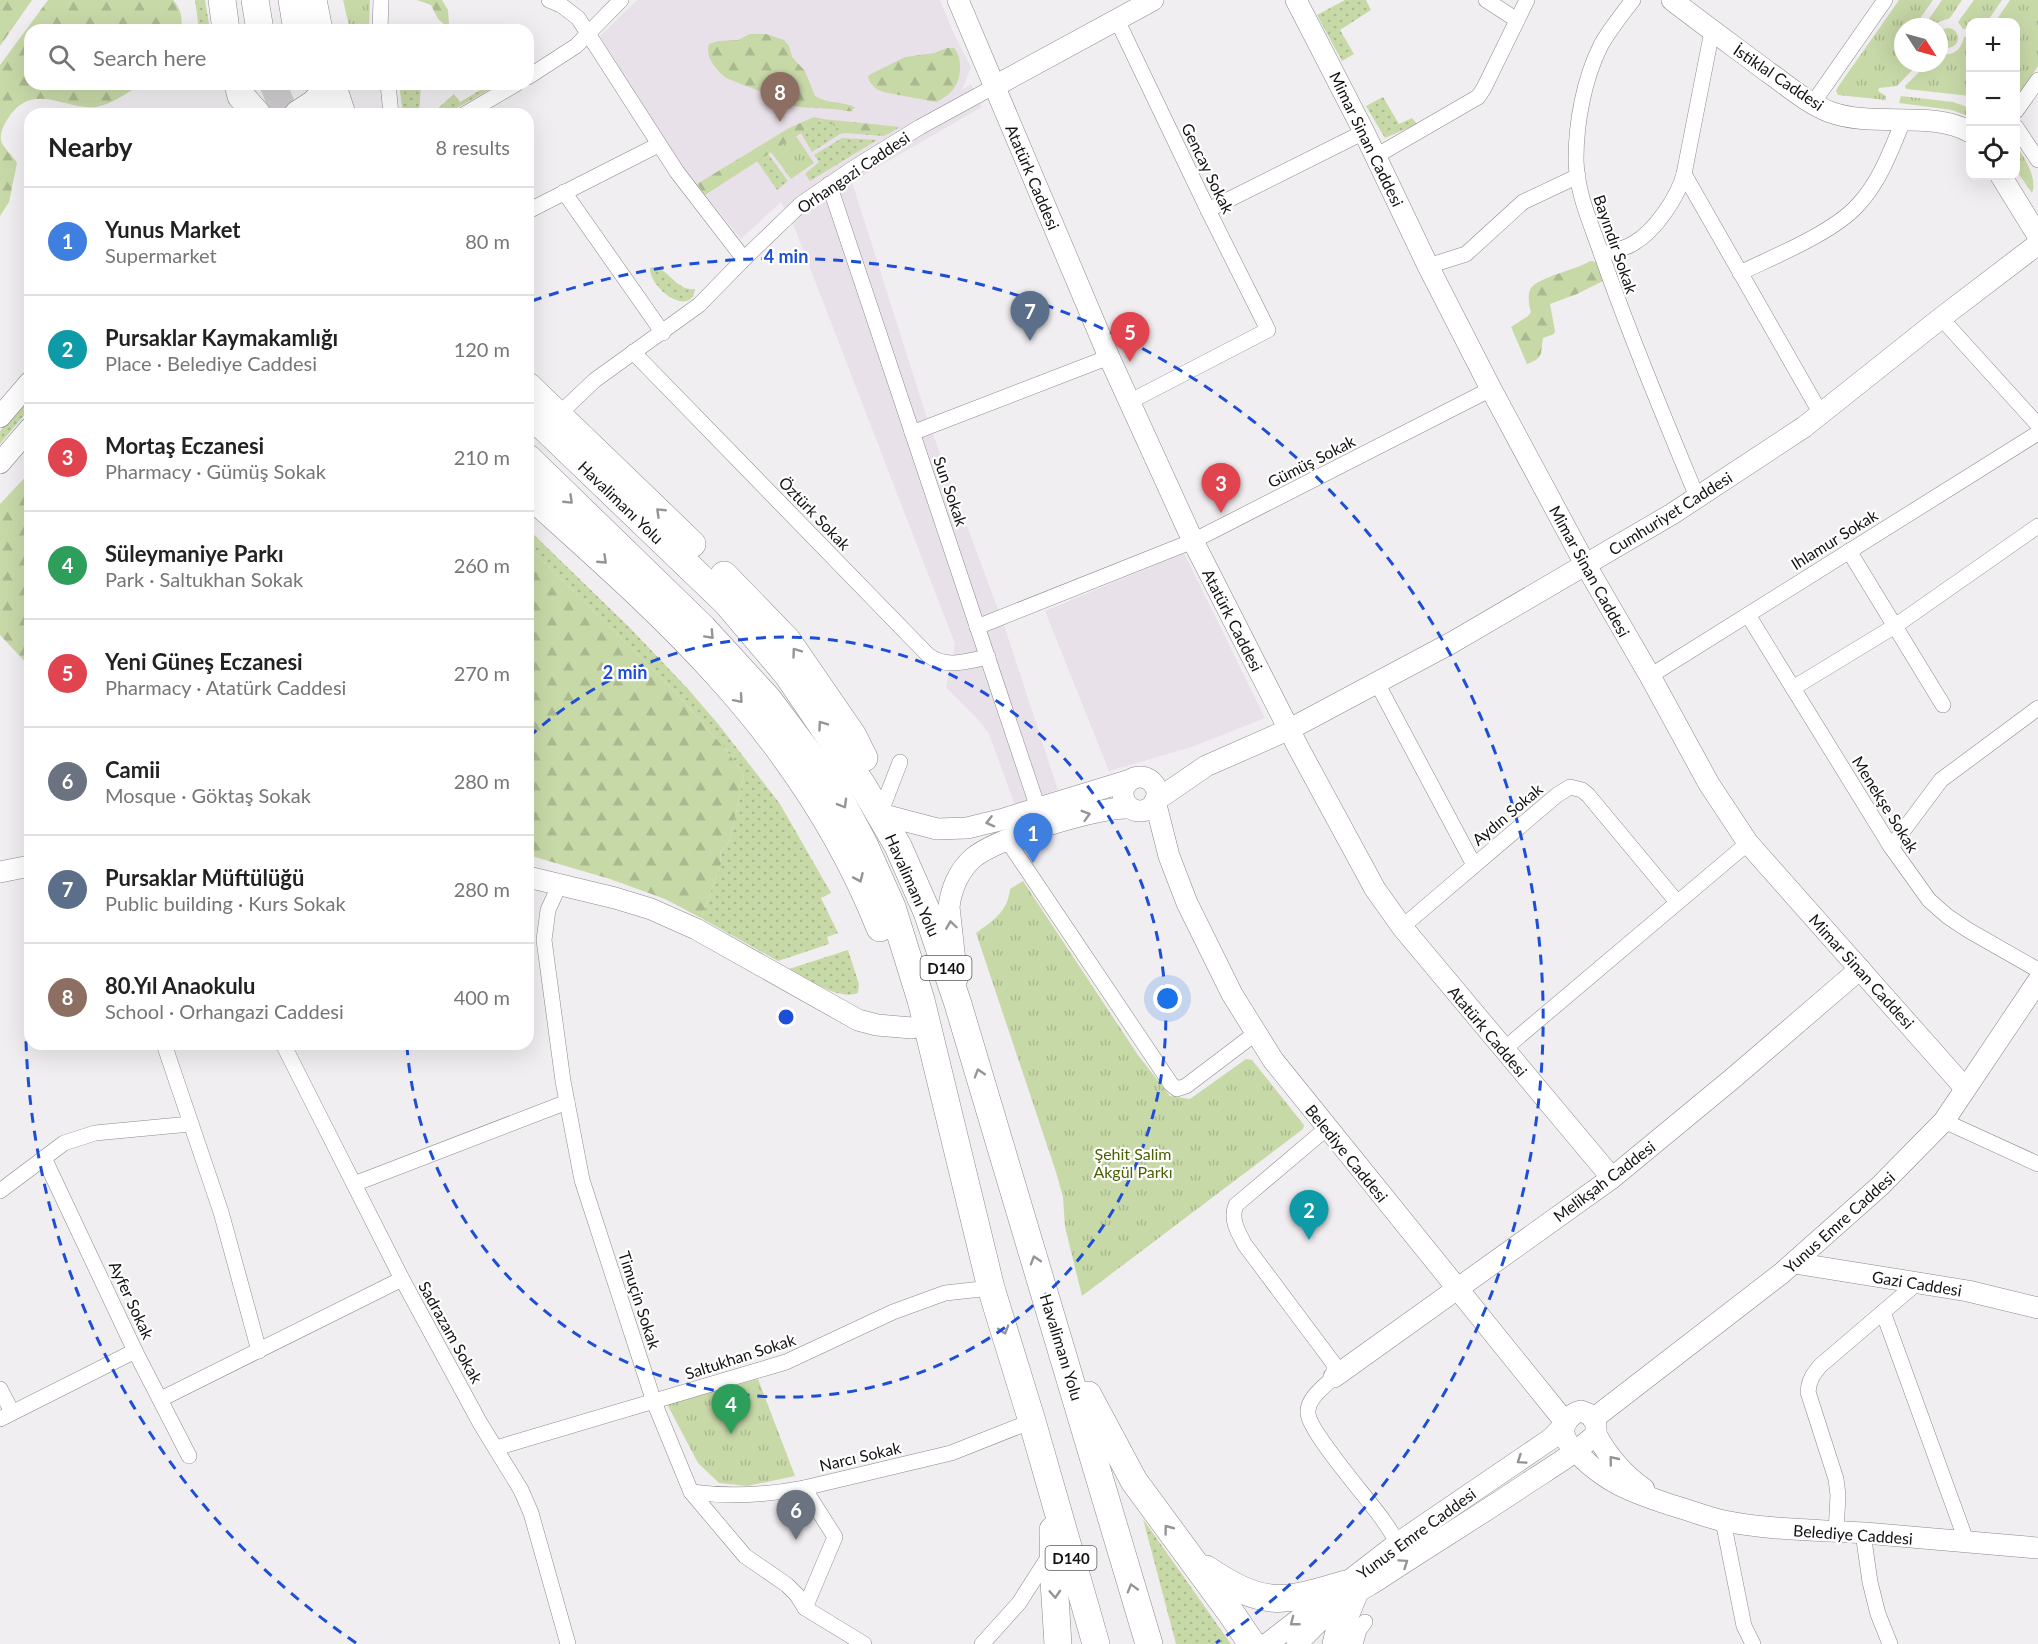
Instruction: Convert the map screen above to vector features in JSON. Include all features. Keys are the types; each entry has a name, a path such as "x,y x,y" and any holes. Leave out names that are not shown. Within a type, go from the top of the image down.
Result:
{"highway":[{"path":"222,0 225,24"},
{"path":"255,0 259,24"},
{"path":"292,0 296,24"},
{"path":"313,0 318,24"},
{"path":"307,108 326,90"},
{"path":"333,90 340,108"},
{"path":"243,102 259,108"},
{"path":"534,392 759,610 787,640 853,736 866,763 880,814"},
{"name":"Havalimanı Yolu","path":"534,418 727,603 787,674 880,814 905,861 927,912 958,1004 1149,1644"},
{"name":"D140","path":"534,465 724,651 768,699 833,786 871,860 892,907 921,1000 991,1288 1096,1644"},
{"path":"534,498 600,557 719,676 746,707 811,794 854,868 891,956 912,1028 969,1191"},
{"path":"1067,1365 1094,1405 1134,1481 1252,1644"},
{"path":"1047,1472 1054,1548 1058,1644"},
{"path":"1191,1560 1240,1590 1262,1598 1292,1598 1350,1589 1336,1644"}],"street":[{"path":"380,24 381,0"},
{"path":"549,0 578,18 658,145 744,259"},
{"path":"534,73 567,52 621,0"},
{"name":"Atatürk Caddesi","path":"958,0 1109,357 1193,541 1375,889 1402,927 1612,1178"},
{"name":"Orhangazi Caddesi","path":"558,415 595,380 699,305 801,204 829,184 920,127 1153,0"},
{"name":"Mimar Sinan Caddesi","path":"1296,0 1491,389 1585,564 1709,784 1748,843 1965,1088"},
{"path":"1486,0 1517,20"},
{"path":"1376,156 1478,97 1527,0"},
{"name":"Bayındır Sokak","path":"1633,0 1602,43 1591,68 1580,116 1576,160 1578,176 1584,207 1619,307 1697,497"},
{"name":"İstiklal Caddesi","path":"1672,0 1813,103 1830,112 1853,117 1945,123 1966,130"},
{"path":"1813,103 1885,0"},
{"name":"Gencay Sokak","path":"1117,20 1208,210 1269,330 1129,402"},
{"path":"1602,255 1628,246 1643,236 1678,194 1712,31"},
{"path":"2020,105 2038,80"},
{"path":"389,90 390,108"},
{"path":"475,108 506,90"},
{"path":"1740,273 1835,224 1857,207 1882,170 1903,121"},
{"path":"1208,210 1364,132"},
{"path":"2020,133 2038,160"},
{"path":"534,208 658,145"},
{"path":"1684,174 1821,414"},
{"path":"1428,266 1466,254 1523,202 1578,176"},
{"path":"2003,180 2038,236"},
{"name":"Sun Sokak","path":"829,184 1038,808"},
{"path":"564,192 663,333"},
{"name":"Cumhuriyet Caddesi","path":"1206,766 1290,729 1463,636 1697,497 1777,446 1821,414 2038,244"},
{"path":"1941,318 2038,425"},
{"name":"Öztürk Sokak","path":"633,352 928,655 942,663 951,664 988,657"},
{"path":"912,433 1109,357"},
{"path":"0,417 24,389"},
{"name":"Gümüş Sokak","path":"977,627 1193,541 1491,389"},
{"name":"Ihlamur Sokak","path":"1650,676 2038,433"},
{"path":"0,463 24,435"},
{"path":"1793,688 1895,626 2038,526"},
{"path":"1850,551 1943,705"},
{"name":"Menekşe Sokak","path":"1748,615 1916,884 1938,909 1968,930 2038,970"},
{"path":"1377,683 1474,865"},
{"path":"1891,847 1941,780 2038,708"},
{"path":"900,762 880,814 937,829 952,830 983,824 1136,779 1184,772 1206,766"},
{"path":"958,1004 949,907 951,895 963,870 974,858 1007,840 1061,821 1113,808 1147,810 1155,801 1206,766"},
{"path":"1136,779 1155,786 1157,794 1155,801 1169,856"},
{"path":"1136,779 1122,791 1123,799 1148,823 1169,856"},
{"name":"Aydın Sokak","path":"1402,927 1557,795 1570,787 1582,790 1593,800 1677,902"},
{"path":"1007,840 1171,1084 1177,1089 1185,1086 1256,1034"},
{"path":"1503,1050 1748,843"},
{"name":"Belediye Caddesi","path":"1169,856 1187,903 1208,946 1256,1034 1285,1077 1566,1423"},
{"path":"0,872 24,867"},
{"path":"534,879 615,898 673,918 858,1020 912,1028"},
{"name":"Timuçin Sokak","path":"559,886 548,910 544,940 567,1102 582,1180 654,1402 691,1492 745,1556 787,1585 805,1608 864,1644"},
{"name":"Melikşah Caddesi","path":"1335,1377 1612,1178 1860,969"},
{"name":"Yunus Emre Caddesi","path":"1267,1644 1350,1589 1506,1498 1574,1452 1594,1427 1794,1263 1880,1186 1944,1122 2038,981"},
{"path":"166,1050 221,1212 259,1351"},
{"name":"Sadrazam Sokak","path":"286,1050 402,1279 495,1448 521,1490 531,1513 568,1644"},
{"path":"354,1184 567,1102"},
{"path":"1944,1122 2038,1164"},
{"path":"0,1191 64,1143 95,1133 190,1124"},
{"path":"1327,1128 1236,1205 1233,1211 1236,1230 1334,1364 1335,1377 1310,1404 1308,1414 1310,1421 1398,1543"},
{"name":"Ayfer Sokak","path":"44,1158 135,1351 189,1456"},
{"name":"Gazi Caddesi","path":"1794,1263 1968,1291 2038,1308"},
{"path":"161,1399 402,1279"},
{"path":"1836,1532 1838,1496 1836,1479 1808,1392 1812,1375 1917,1283"},
{"name":"Saltukhan Sokak","path":"495,1448 786,1362 893,1312 945,1293 991,1288"},
{"path":"1883,1312 1967,1543"},
{"path":"0,1389 6,1416 135,1351"},
{"path":"1574,1452 1564,1435 1566,1423 1571,1416 1581,1411 1587,1412 1594,1427"},
{"name":"Narcı Sokak","path":"691,1492 721,1496 783,1492 804,1488 951,1453 1032,1421"},
{"name":"Yunus Emre Caddesi","path":"1350,1589 1398,1543 1552,1438 1566,1423"},
{"name":"Belediye Caddesi","path":"1594,1427 1614,1463 1625,1474 1671,1504"},
{"name":"Belediye Caddesi","path":"1574,1452 1589,1466 1617,1485 1637,1494 1723,1521 1787,1529 2038,1548"},
{"path":"804,1488 835,1537 805,1608"},
{"path":"1723,1521 1744,1626 1753,1644"},
{"path":"1863,1533 1870,1582 1878,1614 1890,1644"},
{"path":"982,1644 1019,1603 1054,1548"},
{"path":"1297,1644 1350,1589"},
{"path":"1355,1644 1359,1630 1365,1622"}],"shaded area":[{"path":"637,0 940,0 971,67 960,91 971,84 982,107 852,182 927,418 1005,628 1058,790 1016,808 989,734 946,687 955,644 795,229 781,202 741,239 673,155 600,36"},
{"path":"1184,553 1265,718 1192,747 1109,771 1045,611"}],"green space":[{"path":"0,0 32,0 0,46"},
{"path":"48,0 173,0 181,14 182,22 182,24 30,24"},
{"path":"195,0 205,0 209,24 198,24"},
{"path":"343,0 370,0 369,24 349,24"},
{"path":"417,0 442,0 448,10 449,24 444,24 438,19 431,5"},
{"path":"1345,0 1366,0 1371,10 1340,30 1354,54 1342,61 1317,15"},
{"path":"1899,0 1933,0 1921,18 1894,18 1894,72 1910,72 1897,86 1879,88 1878,91 1886,96 1886,100 1838,95 1836,91"},
{"path":"1942,0 1962,0 1950,18 1930,18"},
{"path":"1974,0 2002,0 1990,18 1966,18 1966,29 1963,29 1958,22"},
{"path":"2010,0 2038,0 2038,66 2020,92 2020,18 1998,18"},
{"path":"1948,28 1952,28 1958,34 1958,42 1952,48 1948,48"},
{"path":"24,32 24,90 131,90 114,101 96,107 38,99 27,101 17,108 6,122 1,135 2,143 17,163 9,202 0,216 0,65"},
{"path":"750,34 766,34 784,40 789,46 792,57 805,71 815,96 855,107 849,111 795,106 726,78 710,58 709,44 738,40"},
{"path":"1966,37 1966,96 1906,89 1905,86 1919,72 1948,72 1948,54 1956,52"},
{"path":"954,48 957,53 960,73 954,89 936,102 883,92 873,86 868,79 871,74 905,57 934,53"},
{"path":"400,90 421,90 419,108 402,108"},
{"path":"480,90 489,90 457,108 438,108 454,94 460,102"},
{"path":"1901,96 1953,102 1966,107 1966,115 1952,110 1899,103"},
{"path":"1383,97 1399,124 1412,118 1417,124 1385,138 1366,106"},
{"path":"814,117 823,119 705,195 697,184 789,128"},
{"path":"823,119 900,127 884,136 840,134 812,152 801,133"},
{"path":"833,121 888,126 893,131 886,135 839,129 833,125"},
{"path":"796,136 814,163 791,179 771,152"},
{"path":"842,138 877,140 810,181 805,174 819,162 814,155"},
{"path":"2020,152 2032,175 2032,193 2020,176"},
{"path":"768,154 788,181 777,190 757,161"},
{"path":"1590,261 1597,262 1603,275 1603,281 1550,304 1554,334 1543,338 1539,358 1527,364 1511,327 1531,312 1529,297 1531,288 1542,280"},
{"path":"657,267 680,285 695,289 692,298 679,301 663,291 651,276 650,268"},
{"path":"24,403 24,415 0,444 0,431"},
{"path":"24,478 24,661 0,635 0,504"},
{"path":"534,535 631,629 688,689 780,804 831,893 821,898 838,933 827,937 829,944 778,961 701,918 721,864 720,853 730,840 744,775 727,751 675,692 534,552"},
{"path":"534,552 675,692 727,751 744,775 730,840 720,853 721,864 701,918 665,899 610,879 534,857"},
{"name":"Şehit Salim Akgül Parkı","path":"1023,881 1138,1055 1170,1096 1190,1099 1246,1059 1252,1060 1304,1125 1303,1129 1082,1296 1065,1227 1063,1197 1056,1172 976,933 999,915 1009,897 1010,889"},
{"path":"848,950 859,984 858,993 850,995 832,991 789,969"},
{"path":"758,1379 795,1476 747,1486 719,1483 698,1463 667,1404"},
{"path":"1143,1519 1231,1644 1176,1644"}],"tunnel":[{"path":"275,90 283,108"}],"place":[{"name":"80.Yıl Anaokulu","path":"780,122"},
{"name":"Pursaklar Müftülüğü","path":"1030,341"},
{"name":"Yeni Güneş Eczanesi","path":"1130,362"},
{"name":"Mortaş Eczanesi","path":"1221,513"},
{"name":"Yunus Market","path":"1033,863"},
{"name":"Pursaklar Kaymakamlığı","path":"1309,1240"},
{"name":"Süleymaniye Parkı","path":"731,1434"},
{"name":"Camii","path":"796,1540"}]}
